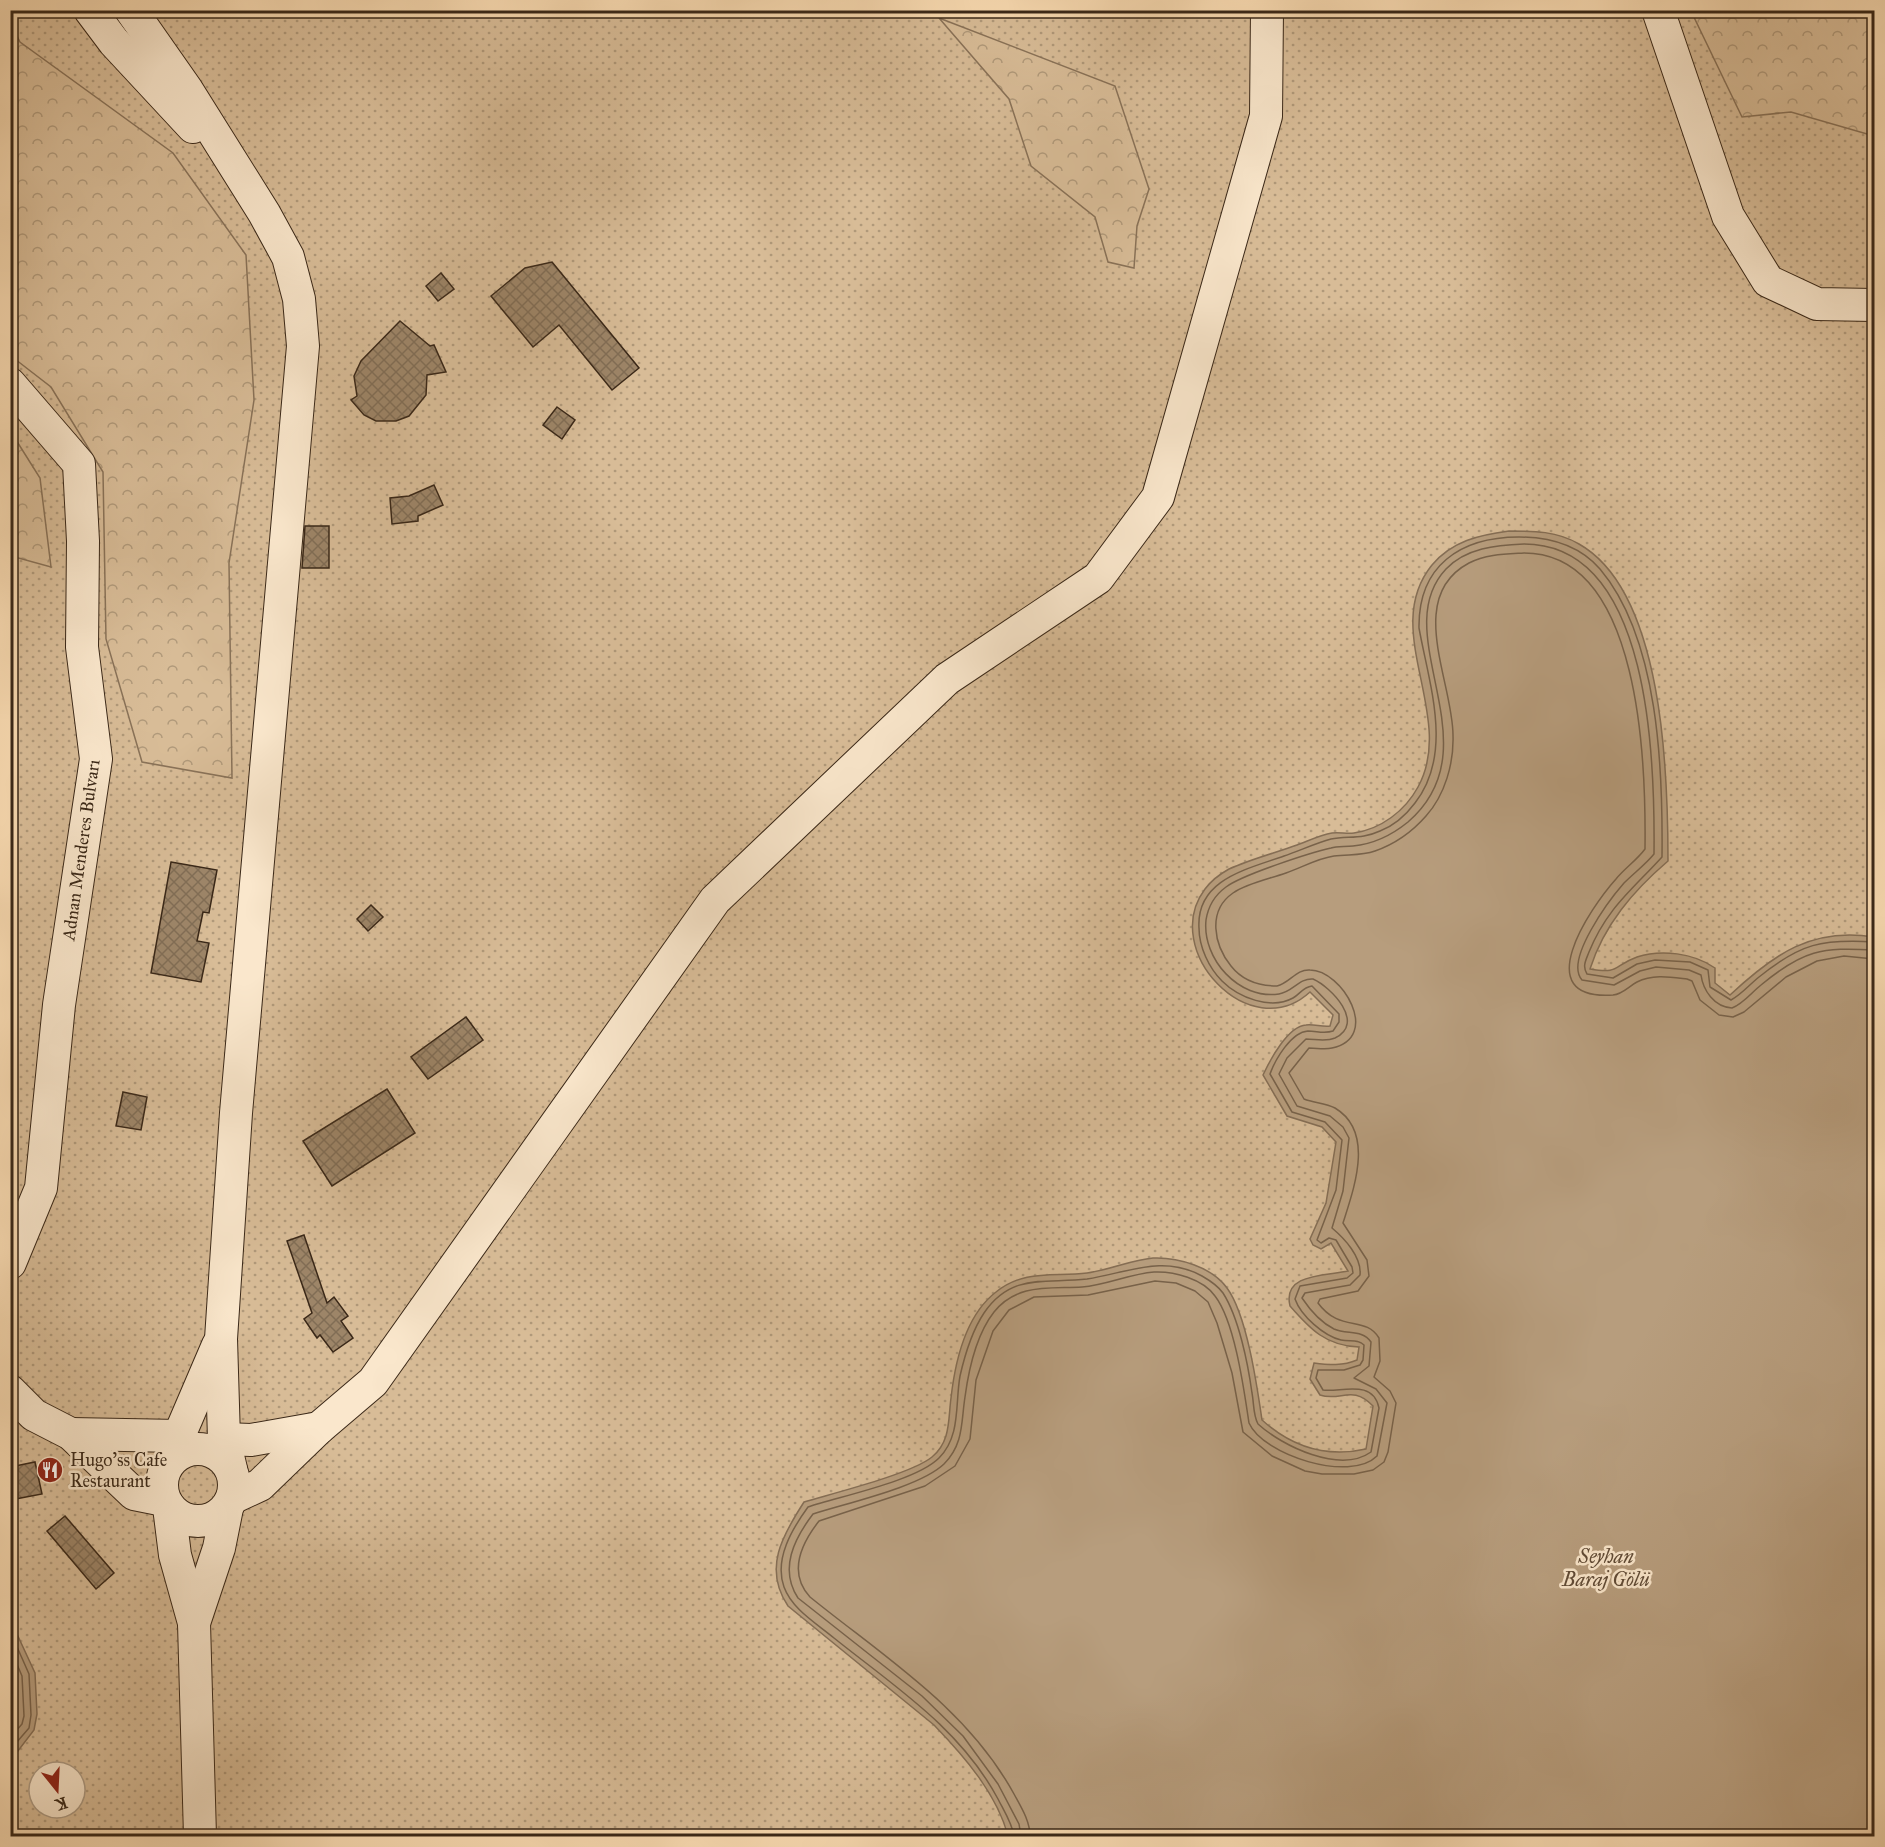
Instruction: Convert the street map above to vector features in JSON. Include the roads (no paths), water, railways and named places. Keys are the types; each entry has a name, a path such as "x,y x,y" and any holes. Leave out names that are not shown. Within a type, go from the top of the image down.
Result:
{"main road":[{"path":"90,10 114,42 236,170"},
{"path":"131,10 187,90 264,213 288,257 299,299 303,346 237,1101 220,1339 224,1439 230,1492 219,1548 194,1623"},
{"path":"10,1391 34,1415 70,1434 134,1494 166,1503 178,1516 191,1521 204,1521 216,1516 230,1492 260,1485 319,1428 373,1382 715,900 947,679 1098,578 1158,497 1266,116 1267,10"},
{"path":"1658,10 1728,216 1768,281 1817,304 1875,305"},
{"name":"Adnan Menderes Bulvarı","path":"10,384 79,464 83,541 82,647 96,759 59,1005 41,1188 10,1263"},
{"path":"200,1836 194,1623 175,1555 162,1476 177,1446 220,1339"},
{"path":"224,1439 251,1440 319,1428"},
{"path":"70,1434 177,1446 187,1450 200,1448 218,1455 230,1492"}],"water":[{"name":"Seyhan Baraj Gölü","path":"1509,531 1562,536 1579,544 1607,568 1629,602 1645,643 1655,688 1666,782 1668,861 1643,884 1621,910 1603,938 1590,969 1612,970 1637,957 1656,953 1677,954 1697,959 1715,968 1715,983 1730,995 1762,967 1795,947 1832,936 1874,937 1874,1836 1008,1836 996,1805 978,1776 934,1725 788,1606 777,1579 778,1553 789,1527 804,1502 907,1470 932,1457 938,1451 948,1430 956,1369 970,1326 977,1313 996,1292 1017,1280 1028,1277 1087,1273 1153,1258 1173,1259 1204,1269 1213,1274 1227,1288 1240,1315 1250,1351 1262,1420 1285,1437 1310,1448 1337,1452 1366,1449 1373,1406 1359,1396 1327,1397 1320,1395 1310,1379 1314,1363 1352,1362 1357,1360 1359,1347 1328,1340 1312,1329 1290,1306 1289,1295 1299,1282 1308,1278 1348,1271 1331,1243 1321,1249 1313,1245 1310,1239 1326,1203 1336,1142 1322,1127 1287,1116 1263,1075 1280,1045 1293,1031 1306,1025 1330,1026 1333,1015 1310,992 1286,1006 1262,1008 1238,1000 1218,984 1202,963 1194,939 1194,913 1205,889 1229,869 1323,835 1354,833 1374,828 1391,818 1413,796 1428,760 1429,732 1415,645 1413,617 1418,590 1432,565 1448,550 1467,540"},
{"path":"10,1619 35,1673 37,1714 34,1730 11,1760"}],"place":[{"name":"Hugo'ss Cafe Restaurant","path":"50,1470"}]}
